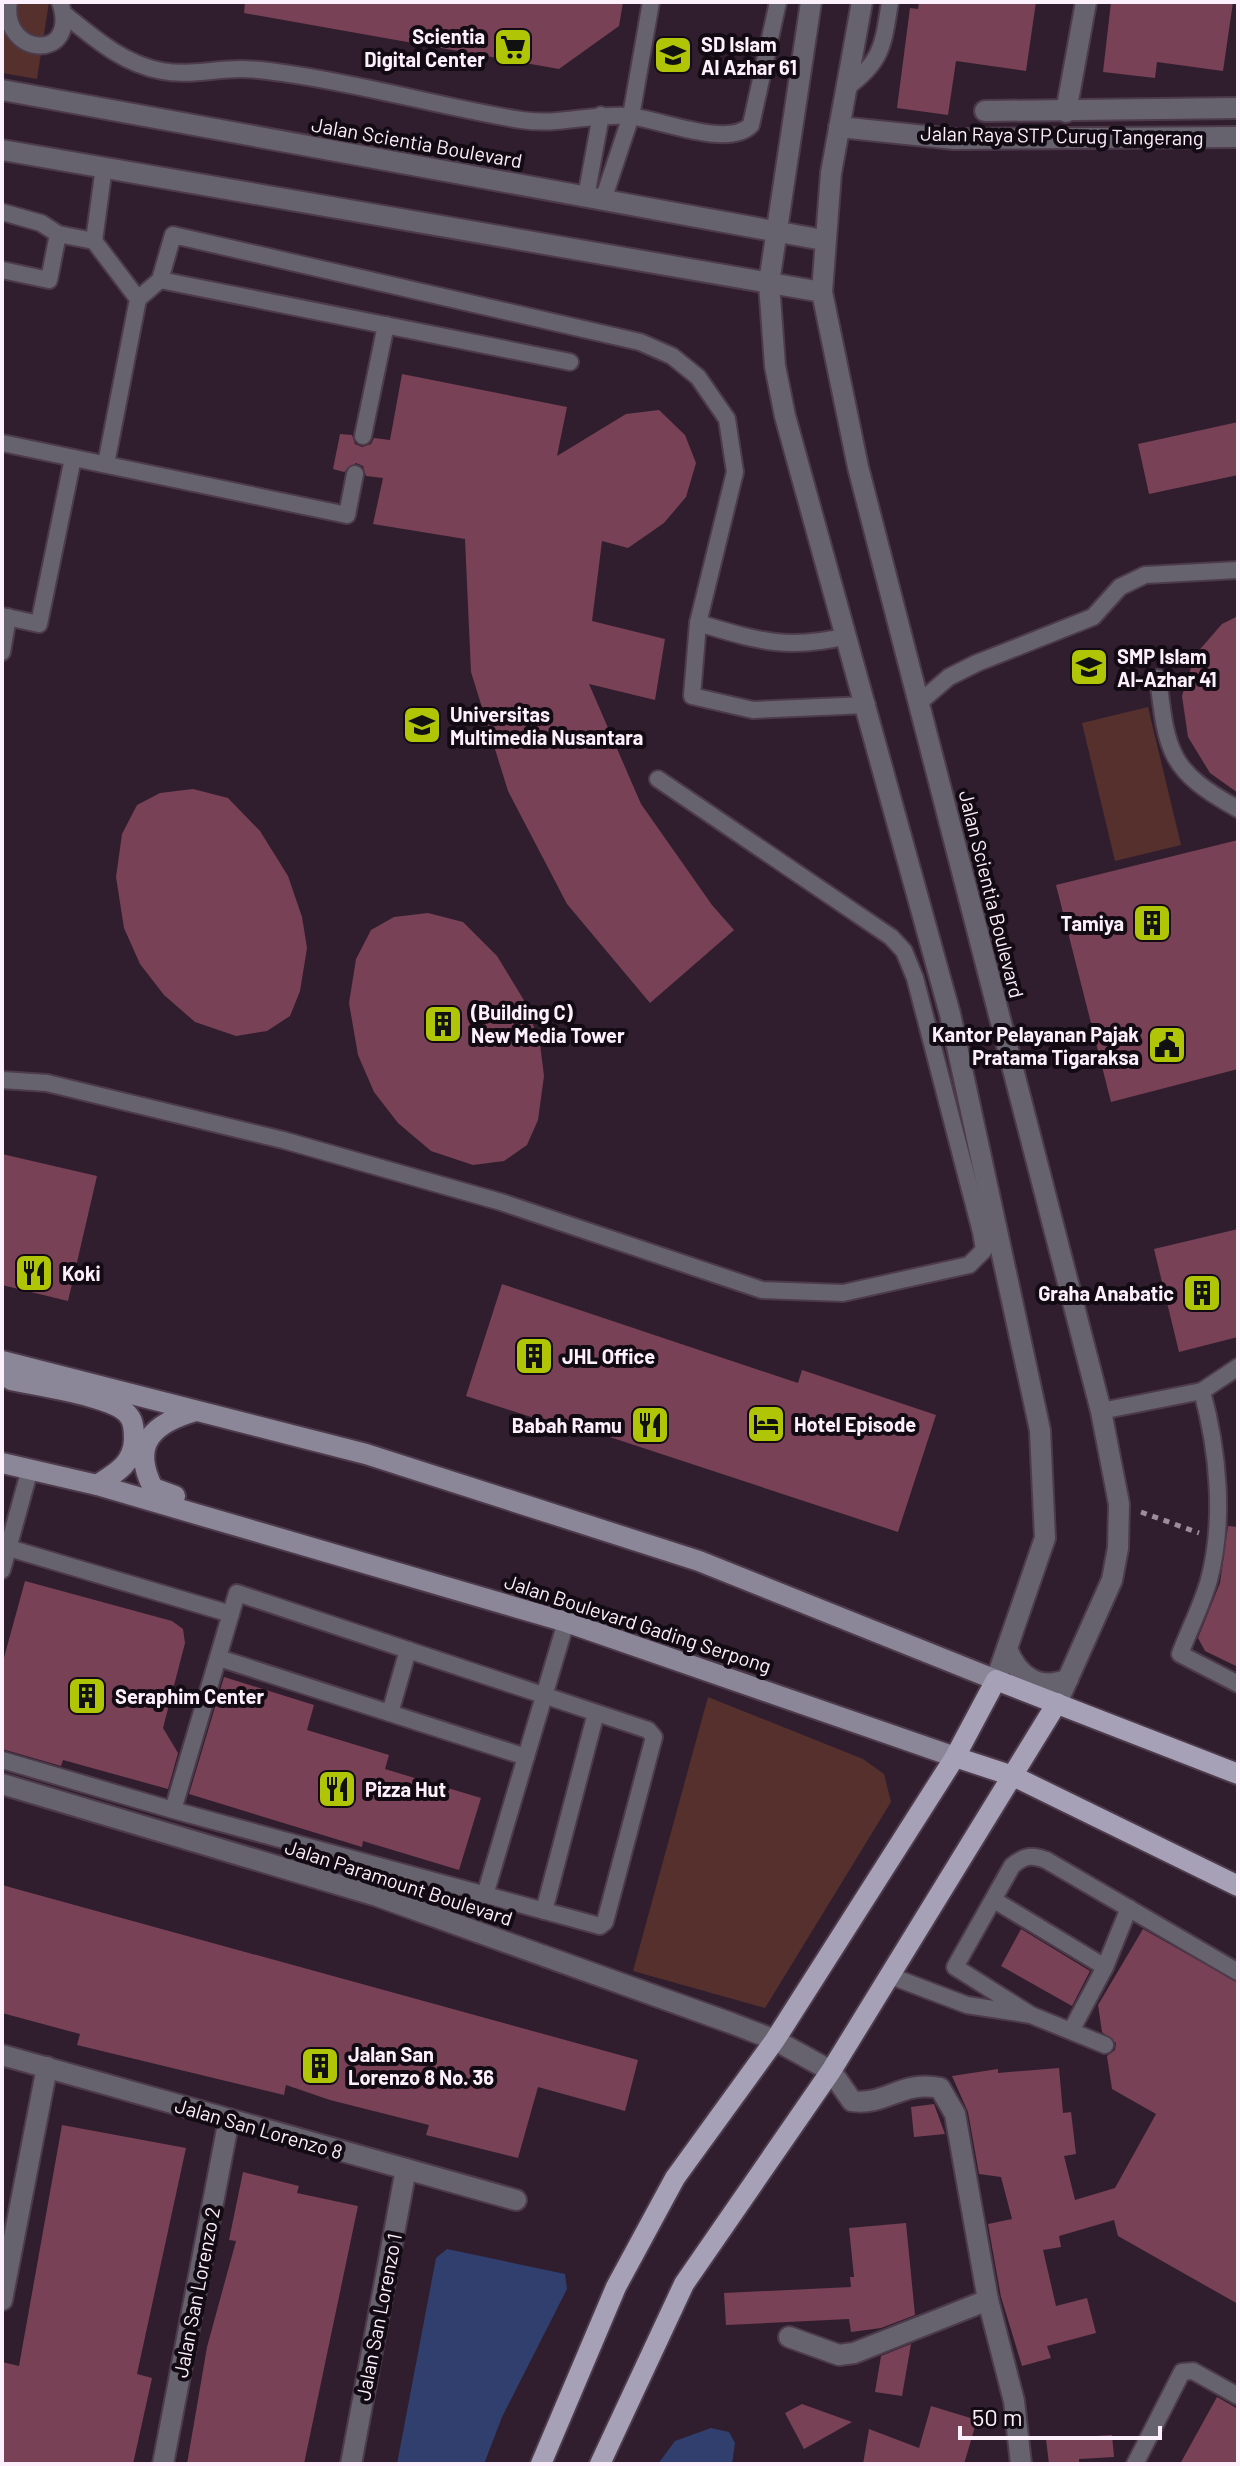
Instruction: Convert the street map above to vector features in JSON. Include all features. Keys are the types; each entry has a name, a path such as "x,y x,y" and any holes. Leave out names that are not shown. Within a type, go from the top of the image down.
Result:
{"main road":[{"path":"2,1361 366,1454 699,1561 1238,1774"},
{"path":"2,1369 11,1380 114,1403 129,1415 134,1429 134,1455 120,1471 97,1485"},
{"path":"198,1411 173,1418 157,1427 148,1438 145,1471 153,1488 292,1526 306,1544"},
{"name":"Jalan Boulevard Gading Serpong","path":"2,1463 97,1485 566,1622 1013,1776 1238,1886"},
{"path":"541,2464 616,2287 675,2178 775,2040 955,1757 996,1680"},
{"name":"Jalan Scientia Boulevard","path":"1013,1776 1057,1703"},
{"path":"600,2464 684,2284 831,2071 1013,1776"}],"street":[{"path":"811,2 774,231 769,283 775,366 785,416 950,1014 1040,1430 1045,1538 996,1680"},
{"name":"Jalan Scientia Boulevard","path":"862,2 839,127 823,240 822,292 858,467 1101,1411 1119,1504 1112,1580 1057,1703"},
{"path":"1066,112 1086,2"},
{"name":"Jalan Scientia Boulevard","path":"2,90 823,240"},
{"path":"985,111 1238,108"},
{"name":"Jalan Raya STP Curug Tangerang","path":"839,127 954,139 1238,137"},
{"path":"2,150 822,292"},
{"path":"1007,1649 1015,1667 1028,1679 1050,1684 1068,1679"},
{"name":"Jalan Paramount Boulevard","path":"2,1784 377,1896 775,2040 831,2071"},
{"name":"Jalan San Lorenzo 8","path":"2,2055 516,2200"},
{"path":"2,2300 47,2067"},
{"path":"831,2071 852,2101 866,2103 919,2084 940,2088 955,2114 988,2300 1014,2401 1021,2464"},
{"name":"Jalan San Lorenzo 2","path":"163,2464 229,2119"},
{"name":"Jalan San Lorenzo 1","path":"351,2464 406,2169"},
{"path":"789,2337 839,2355 854,2353 988,2300"}],"lane":[{"path":"9,2 5,11 6,36 37,47 51,42 61,30 62,8"},
{"path":"595,198 631,116 651,2"},
{"path":"62,8 127,60 162,71 240,69 283,73 393,91 522,121 631,116 728,135 744,132 751,125 778,2"},
{"path":"846,88 866,74 881,54 890,2"},
{"path":"595,198 601,115"},
{"path":"94,241 104,167"},
{"path":"2,212 41,223 58,234 94,241 138,299"},
{"path":"2,270 49,280 58,234"},
{"path":"106,464 138,299 160,280 173,235 640,342 672,356 698,377 727,419 735,472 698,623 692,696 753,710 867,705"},
{"path":"160,280 570,362"},
{"path":"363,436 386,325"},
{"path":"2,443 347,515 355,474"},
{"path":"2,652 5,617 39,624 73,458"},
{"path":"920,702 949,677 977,663 1093,617 1120,587 1145,575 1238,570"},
{"path":"698,623 778,645 816,644 847,636"},
{"path":"1158,678 1165,734 1179,767 1204,790 1238,809"},
{"path":"2,1080 47,1083 283,1140 501,1202 762,1290 843,1293 969,1265 984,1250 981,1232 915,978 904,951 891,937 658,779"},
{"path":"1101,1411 1202,1391 1238,1367"},
{"path":"1202,1391 1211,1424 1216,1466 1215,1538 1209,1580 1180,1654 1238,1684"},
{"path":"2,1570 5,1547 30,1469"},
{"path":"5,1547 231,1614"},
{"path":"2,1760 173,1810 603,1925 654,1741 648,1730 237,1593 173,1810"},
{"path":"485,1895 566,1622"},
{"path":"390,1713 408,1650"},
{"path":"219,1658 526,1757"},
{"path":"544,1911 596,1713"},
{"path":"1031,2015 955,1967 1012,1866 1022,1857 1034,1855 1238,1972"},
{"path":"994,1900 1105,1967"},
{"path":"1072,2029 1105,1967 1129,1908"},
{"path":"888,1975 967,2005 1031,2015 1072,2029 1105,2045"},
{"path":"1135,2464 1182,2372 1193,2371 1238,2396"}],"path":[{"path":"1119,1504 1215,1538"}],"shaded area":[{"path":"2,2 49,2 37,79 2,73"},
{"path":"1148,707 1181,845 1115,861 1082,723"},
{"path":"708,1697 863,1759 884,1774 891,1802 765,2008 633,1971"}],"water":[{"path":"447,2249 565,2274 567,2289 502,2417 484,2464 397,2464 436,2258"},
{"path":"711,2428 729,2432 735,2443 732,2464 658,2464 675,2441"}],"building":[{"name":"Scientia Digital Center","path":"245,2 623,2 619,26 559,69 244,13"},
{"path":"919,2 1036,2 1026,71 956,61 948,115 897,108 910,8 918,9"},
{"path":"1111,2 1233,2 1223,71 1157,62 1155,78 1103,72"},
{"path":"402,374 567,407 557,456 626,414 659,410 685,435 696,463 686,497 664,523 628,548 602,541 592,621 665,639 655,700 589,684 641,804 712,905 734,930 650,1003 567,904 508,791 471,672 465,539 373,524 383,478 366,476 363,466 356,463 344,472 333,469 340,434 352,435 355,444 362,447 371,444 374,438 390,440"},
{"path":"1238,422 1238,475 1149,494 1138,444"},
{"path":"1238,616 1238,793 1210,773 1188,737 1182,696 1195,655 1222,624"},
{"path":"193,789 228,798 260,831 288,876 302,917 307,948 300,991 290,1016 267,1031 236,1036 195,1022 164,995 140,964 124,928 116,877 122,834 137,805 160,793"},
{"path":"1238,840 1238,1069 1111,1102 1056,885"},
{"name":"(Building C) New Media Tower","path":"428,913 463,922 497,956 525,1002 540,1044 544,1076 538,1120 527,1145 504,1161 473,1165 431,1151 398,1123 374,1092 358,1055 349,1003 356,959 371,930 394,917"},
{"path":"2,1154 97,1176 68,1301 2,1285"},
{"name":"Graha Anabatic","path":"1238,1229 1238,1337 1179,1352 1154,1249"},
{"name":"Hotel Episode","path":"502,1284 798,1383 802,1370 936,1415 898,1532 567,1423 565,1428 466,1396"},
{"path":"1228,1526 1238,1527 1238,1667 1205,1651 1198,1638 1220,1583"},
{"name":"Seraphim Center","path":"25,1581 172,1621 183,1629 185,1643 163,1728 178,1753 168,1789 63,1760 61,1766 2,1749 2,1665"},
{"path":"224,1677 314,1705 307,1730 389,1755 385,1769 481,1798 459,1870 363,1841 362,1847 189,1794"},
{"path":"2,1885 638,2060 625,2111 538,2087 518,2158 426,2135 429,2125 330,2100 286,2085 284,2095 77,2045 80,2034 2,2013"},
{"path":"1021,1929 1090,1971 1072,2006 1001,1966"},
{"path":"1143,1929 1238,1983 1238,2304 1118,2236 1114,2220 1059,2236 1061,2247 1043,2250 1056,2306 1087,2298 1096,2333 1047,2346 1051,2358 1022,2366 1001,2297 988,2224 1012,2219 1001,2177 979,2174 968,2112 952,2076 998,2069 998,2073 1059,2068 1063,2113 1071,2112 1076,2154 1064,2156 1075,2200 1115,2188 1156,2114 1112,2089 1107,2056 1115,2050 1116,2043 1102,2032 1098,2005"},
{"path":"934,2104 945,2134 914,2137 911,2107"},
{"path":"62,2125 186,2148 137,2374 152,2378 133,2464 2,2464 2,2362 19,2366"},
{"path":"243,2172 299,2186 297,2193 358,2206 304,2464 187,2464 207,2347 236,2241 229,2240"},
{"path":"906,2223 915,2315 881,2328 851,2332 849,2319 726,2325 724,2293 851,2287 850,2277 854,2277 849,2228"},
{"path":"911,2344 902,2396 875,2392 881,2356"},
{"path":"1217,2397 1238,2409 1238,2464 1180,2464"},
{"path":"802,2404 852,2422 804,2449 785,2413"},
{"path":"931,2406 977,2420 964,2464 863,2464 869,2429 919,2448"},
{"path":"1112,2435 1114,2457 1079,2459 1079,2464 1049,2464 1046,2439"}],"place":[{"name":"Scientia Digital Center","path":"513,47"},
{"name":"SD Islam Al Azhar 61","path":"673,55"},
{"name":"SMP Islam Al-Azhar 41","path":"1089,667"},
{"name":"Universitas Multimedia Nusantara","path":"422,725"},
{"name":"Tamiya","path":"1152,923"},
{"name":"(Building C) New Media Tower","path":"443,1024"},
{"name":"Kantor Pelayanan Pajak Pratama Tigaraksa","path":"1167,1045"},
{"name":"Koki","path":"34,1273"},
{"name":"Graha Anabatic","path":"1202,1293"},
{"name":"JHL Office","path":"534,1356"},
{"name":"Hotel Episode","path":"766,1424"},
{"name":"Babah Ramu","path":"650,1425"},
{"name":"Seraphim Center","path":"87,1696"},
{"name":"Pizza Hut","path":"337,1789"},
{"name":"Jalan San Lorenzo 8 No. 36","path":"320,2066"}]}
